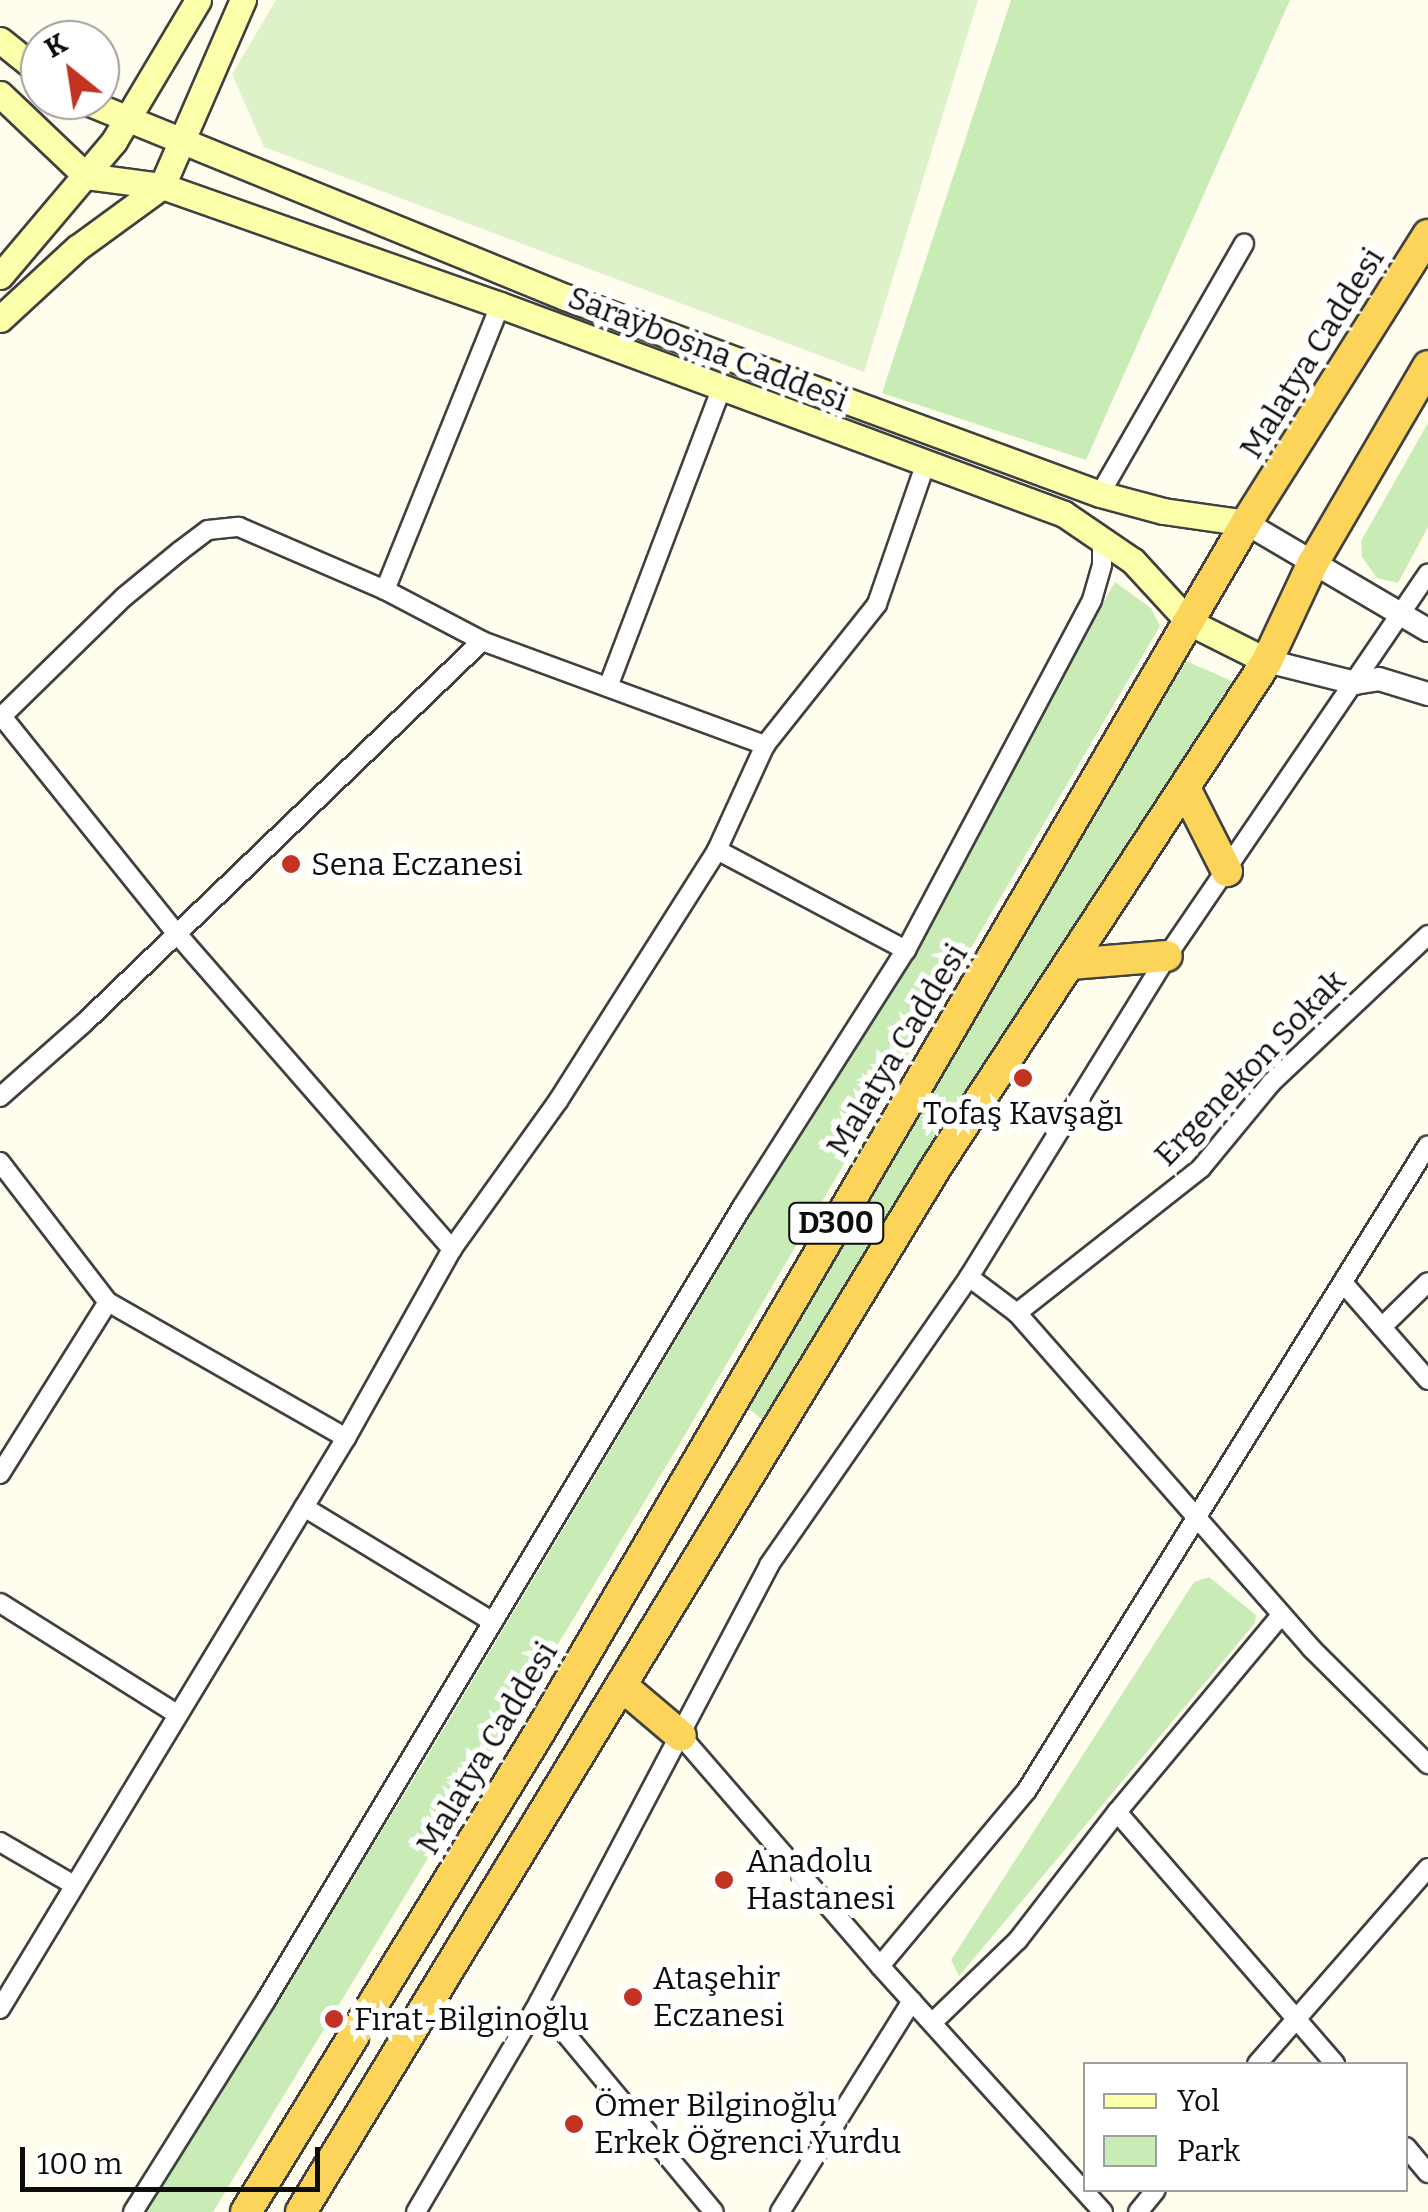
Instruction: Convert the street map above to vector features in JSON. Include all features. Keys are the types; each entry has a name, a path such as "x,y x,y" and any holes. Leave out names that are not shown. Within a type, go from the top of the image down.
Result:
{"highway":[{"name":"Malatya Caddesi","path":"246,2212 549,1716 1246,523 1428,235"},
{"name":"D300","path":"301,2212 938,1164 1267,661 1313,563 1428,366"},
{"path":"1186,790 1228,870"},
{"path":"1071,964 1167,956"},
{"path":"622,1686 680,1736"}],"main road":[{"path":"0,276 86,176 127,120 198,0"},
{"path":"0,320 77,248 162,186 242,0"},
{"path":"0,40 20,56"},
{"path":"0,94 86,176"},
{"name":"Saraybosna Caddesi","path":"120,117 565,298 1100,494 1162,510 1246,523"},
{"name":"Saraybosna Caddesi","path":"86,176 162,186 500,305 853,439 927,460 1064,514 1133,561 1189,622 1267,661"}],"street":[{"path":"1100,494 1244,244"},
{"path":"385,590 500,305"},
{"path":"608,687 721,389"},
{"path":"0,2008 346,1438 452,1249 558,1101 716,850 765,744 877,604 927,460"},
{"path":"1246,523 1428,630"},
{"path":"452,1249 178,935 1,716 124,597 208,530 239,526 385,590 482,641 765,744"},
{"path":"133,2212 266,2000 742,1207 906,950 1092,600 1102,564 1102,540"},
{"path":"416,2212 540,2002 769,1566 969,1277 1167,956 1428,574"},
{"path":"0,1098 178,935 482,641"},
{"path":"1267,661 1356,683 1379,679 1428,694"},
{"path":"716,850 906,950"},
{"name":"Ergenekon Sokak","path":"1017,1313 1201,1168 1271,1083 1428,934"},
{"path":"880,1966 1027,1790 1194,1516 1345,1285 1428,1145"},
{"path":"0,1162 108,1302 346,1438"},
{"path":"969,1277 1017,1313 1282,1615 1428,1764"},
{"path":"1382,1328 1428,1282"},
{"path":"1345,1285 1428,1380"},
{"path":"0,1474 108,1302"},
{"path":"304,1507 493,1622"},
{"path":"0,1603 178,1714"},
{"path":"932,2023 1018,1940 1117,1812 1282,1615"},
{"path":"680,1736 880,1966 1083,2190"},
{"path":"1117,1812 1333,2062"},
{"path":"0,1842 74,1885"},
{"path":"1259,2062 1428,1868"},
{"path":"780,2212 912,2001"},
{"path":"540,2002 714,2212"},
{"path":"1408,2149 1428,2173"},
{"path":"1085,2192 1103,2212"},
{"path":"1138,2212 1154,2192"}],"green space":[{"path":"276,0 978,0 864,372 264,147 232,74"},
{"path":"1011,0 1290,0 1086,460 882,393"},
{"path":"1428,423 1428,527 1398,583 1377,578 1362,557 1361,541"},
{"path":"1115,582 1151,608 1160,626 679,1445 213,2212 147,2212 421,1767 802,1129"},
{"path":"1186,661 1232,681 845,1283 763,1420 748,1408"},
{"path":"1209,1577 1256,1615 1255,1623 959,1976 951,1960 1194,1582"}],"place":[{"name":"Sena Eczanesi","path":"291,864"},
{"name":"Tofaş Kavşağı","path":"1023,1078"},
{"name":"Anadolu Hastanesi","path":"724,1880"},
{"name":"Ataşehir Eczanesi","path":"633,1997"},
{"name":"Fırat-Bilginoğlu","path":"334,2019"},
{"name":"Ömer Bilginoğlu Erkek Öğrenci Yurdu","path":"574,2124"}]}
